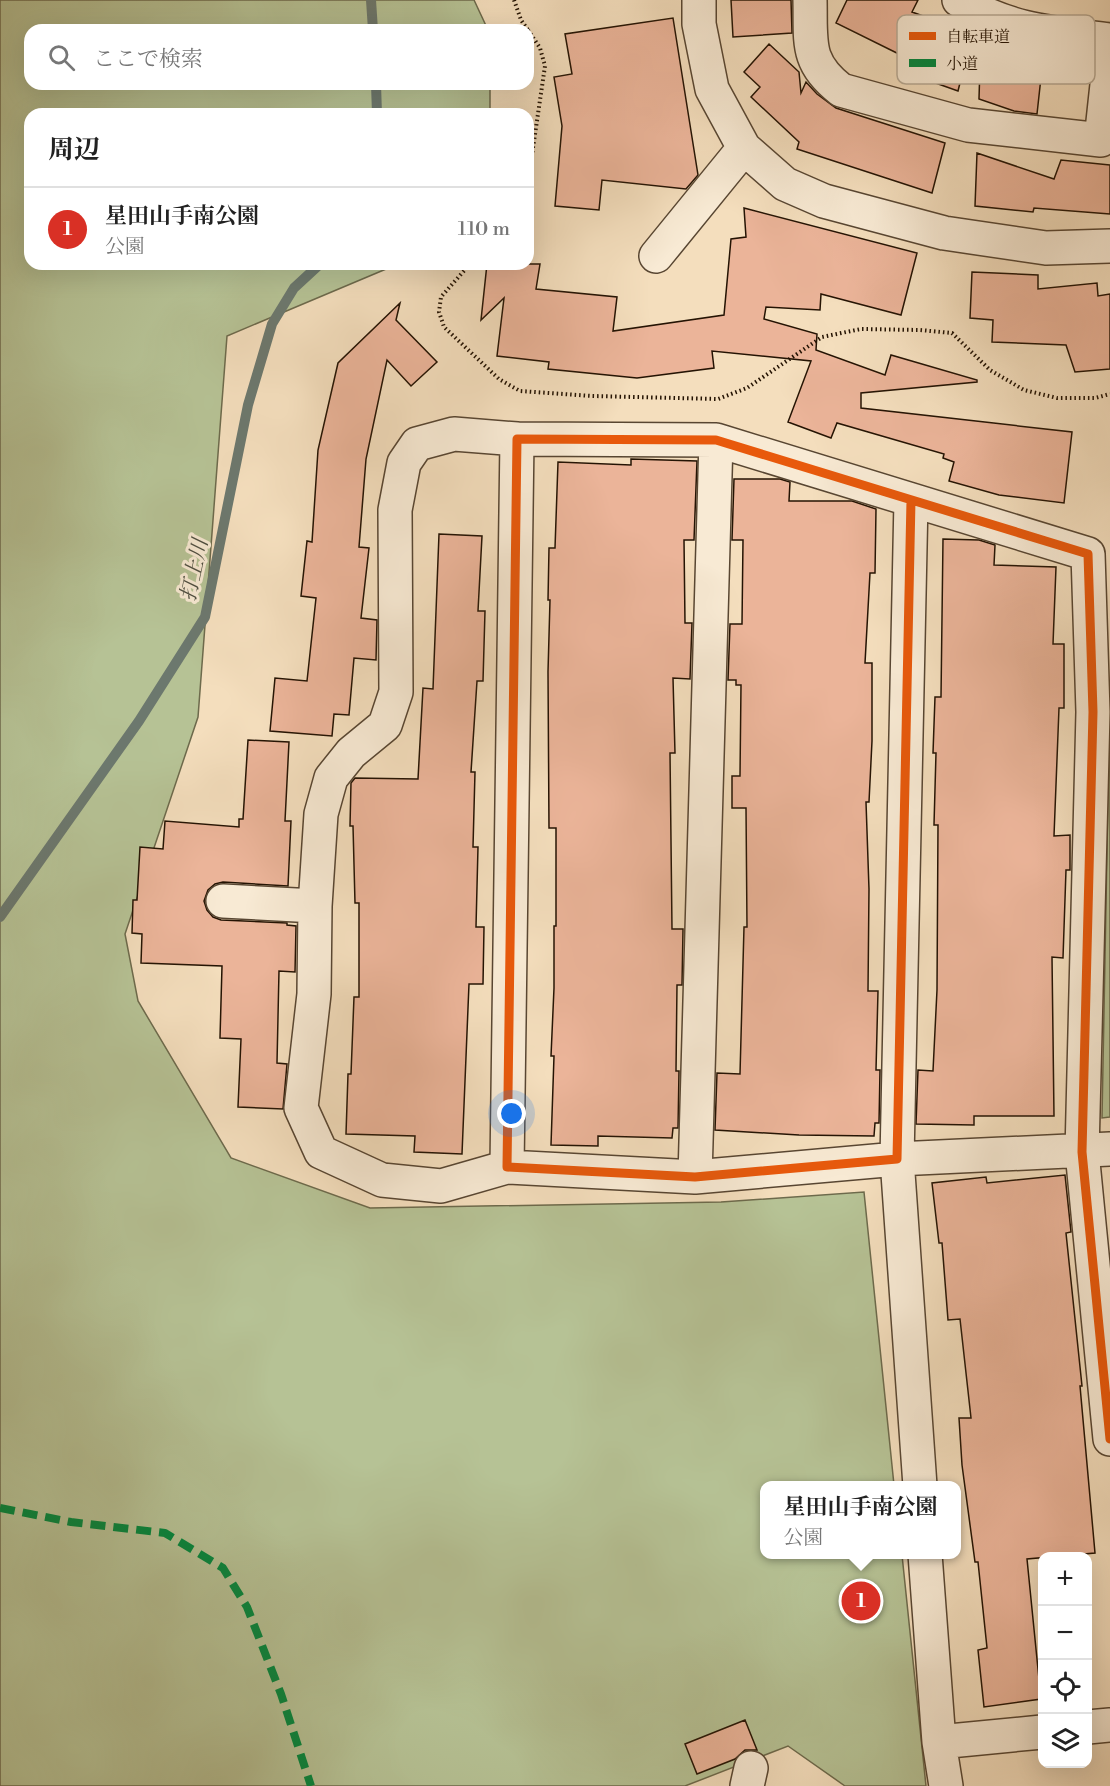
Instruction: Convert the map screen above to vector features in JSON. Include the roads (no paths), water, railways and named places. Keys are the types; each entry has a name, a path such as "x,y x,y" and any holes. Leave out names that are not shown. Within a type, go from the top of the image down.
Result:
{"street":[{"path":"699,0 699,24 712,89 744,148 785,184 824,201 944,233 1046,248 1110,246"},
{"path":"810,0 811,51 826,78 841,90 968,126 1101,140 1110,57"},
{"path":"959,0 977,11 1016,12"},
{"path":"1095,38 1110,40"},
{"path":"656,256 744,148"},
{"path":"1096,1150 897,1159 695,1177 507,1167 441,1186 382,1180 321,1152 301,1108 314,994 315,906 321,814 331,778 351,753 385,726 396,692 395,510 404,463 417,444 454,434 517,439 716,440 911,500 1099,550"},
{"path":"507,1167 517,439"},
{"path":"695,1177 716,440"},
{"path":"911,500 897,1159 920,1481"},
{"path":"1099,550 1110,608"},
{"path":"1099,550 1093,712 1096,1150 1110,1439"},
{"path":"223,901 315,906"},
{"path":"925,1559 939,1742 946,1786"},
{"path":"1092,1727 1110,1725"},
{"path":"939,1742 1038,1732"}],"waterway":[{"name":"打上川","path":"371,0 373,24"},
{"name":"打上川","path":"376,90 377,108"},
{"name":"打上川","path":"0,917 139,721 205,617 248,405 272,324 294,288 314,270"}],"place":[{"name":"星田山手南公園","path":"861,1601"}]}
